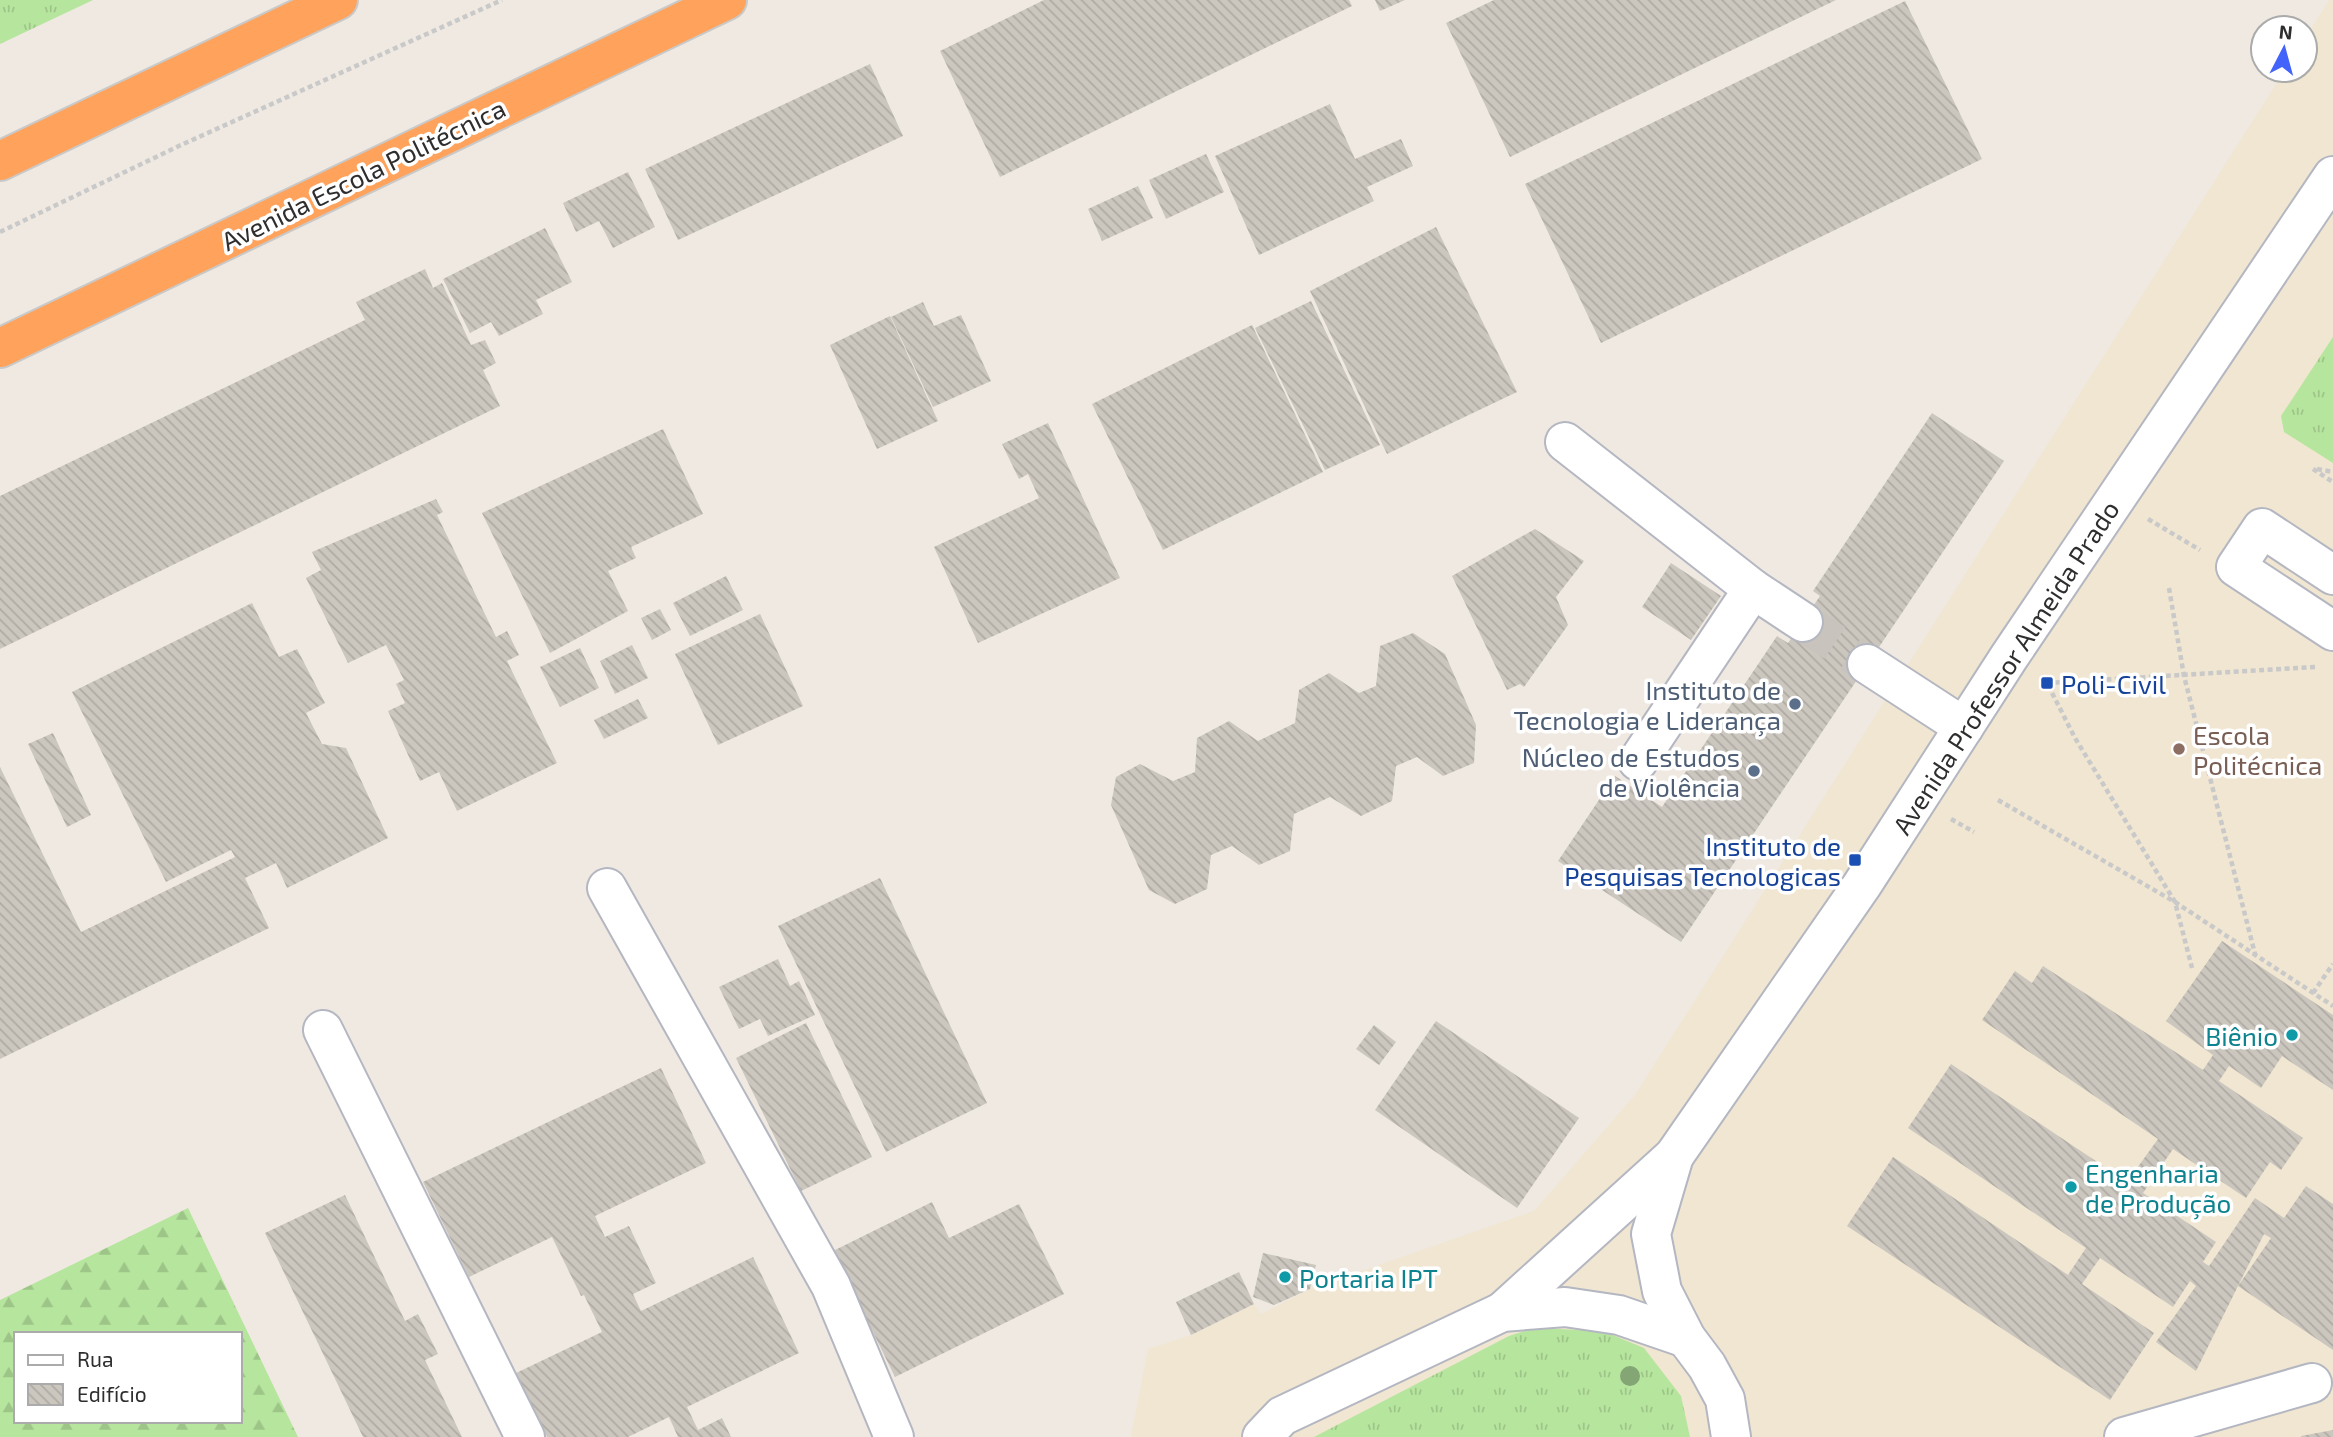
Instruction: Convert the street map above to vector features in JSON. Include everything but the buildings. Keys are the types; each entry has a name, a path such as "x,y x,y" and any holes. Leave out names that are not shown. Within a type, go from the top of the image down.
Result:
{"highway":[{"path":"0,161 338,0"},
{"name":"Avenida Escola Politécnica","path":"0,348 727,0"}],"street":[{"name":"Avenida Professor Almeida Prado","path":"1502,1312 1674,1156 1862,885 1964,727 2333,176"},
{"path":"1565,442 1753,589 1802,622"},
{"path":"2333,575 2262,528 2236,567 2333,631"},
{"path":"1638,761 1753,589"},
{"path":"1867,664 1964,727"},
{"path":"607,888 831,1286 894,1437"},
{"path":"323,1030 525,1437"},
{"name":"Avenida Professor Almeida Prado","path":"1674,1156 1651,1234 1662,1291 1686,1338 1707,1366 1724,1399 1731,1437"},
{"path":"1262,1437 1282,1416 1502,1312 1565,1307 1619,1315 1686,1338"},
{"path":"2124,1437 2312,1383"}],"path":[{"path":"0,232 181,145 502,0"},
{"path":"2333,472 2313,469 2333,482"},
{"path":"2116,499 2196,548 2236,567"},
{"path":"2169,588 2184,676 2255,954"},
{"path":"2192,968 2175,902 2075,738 2047,683 2319,667"},
{"path":"1998,800 2175,902 2333,1006"},
{"path":"2313,993 2333,964"}],"shaded area":[{"path":"2329,0 2333,0 2333,1437 1131,1437 1148,1349 1191,1335 1254,1304 1261,1314 1310,1289 1534,1211 1635,1095 2276,84 2319,84 2319,16"}],"green space":[{"path":"0,0 93,0 0,44"},
{"path":"2333,337 2333,463 2284,432 2281,416"},
{"path":"188,1208 298,1437 0,1437 0,1300"},
{"path":"1534,1328 1603,1331 1644,1348 1681,1396 1690,1437 1314,1437 1509,1336"}],"tunnel":[{"path":"1803,622 1867,664"}],"place":[{"name":"Poli-Civil","path":"2047,683"},
{"name":"Instituto de Tecnologia e Liderança","path":"1795,704"},
{"name":"Escola Politécnica","path":"2179,749"},
{"name":"Núcleo de Estudos de Violência","path":"1754,771"},
{"name":"Instituto de Pesquisas Tecnologicas","path":"1855,860"},
{"name":"Biênio","path":"2292,1035"},
{"name":"Engenharia de Produção","path":"2071,1187"},
{"name":"Portaria IPT","path":"1285,1277"}]}
